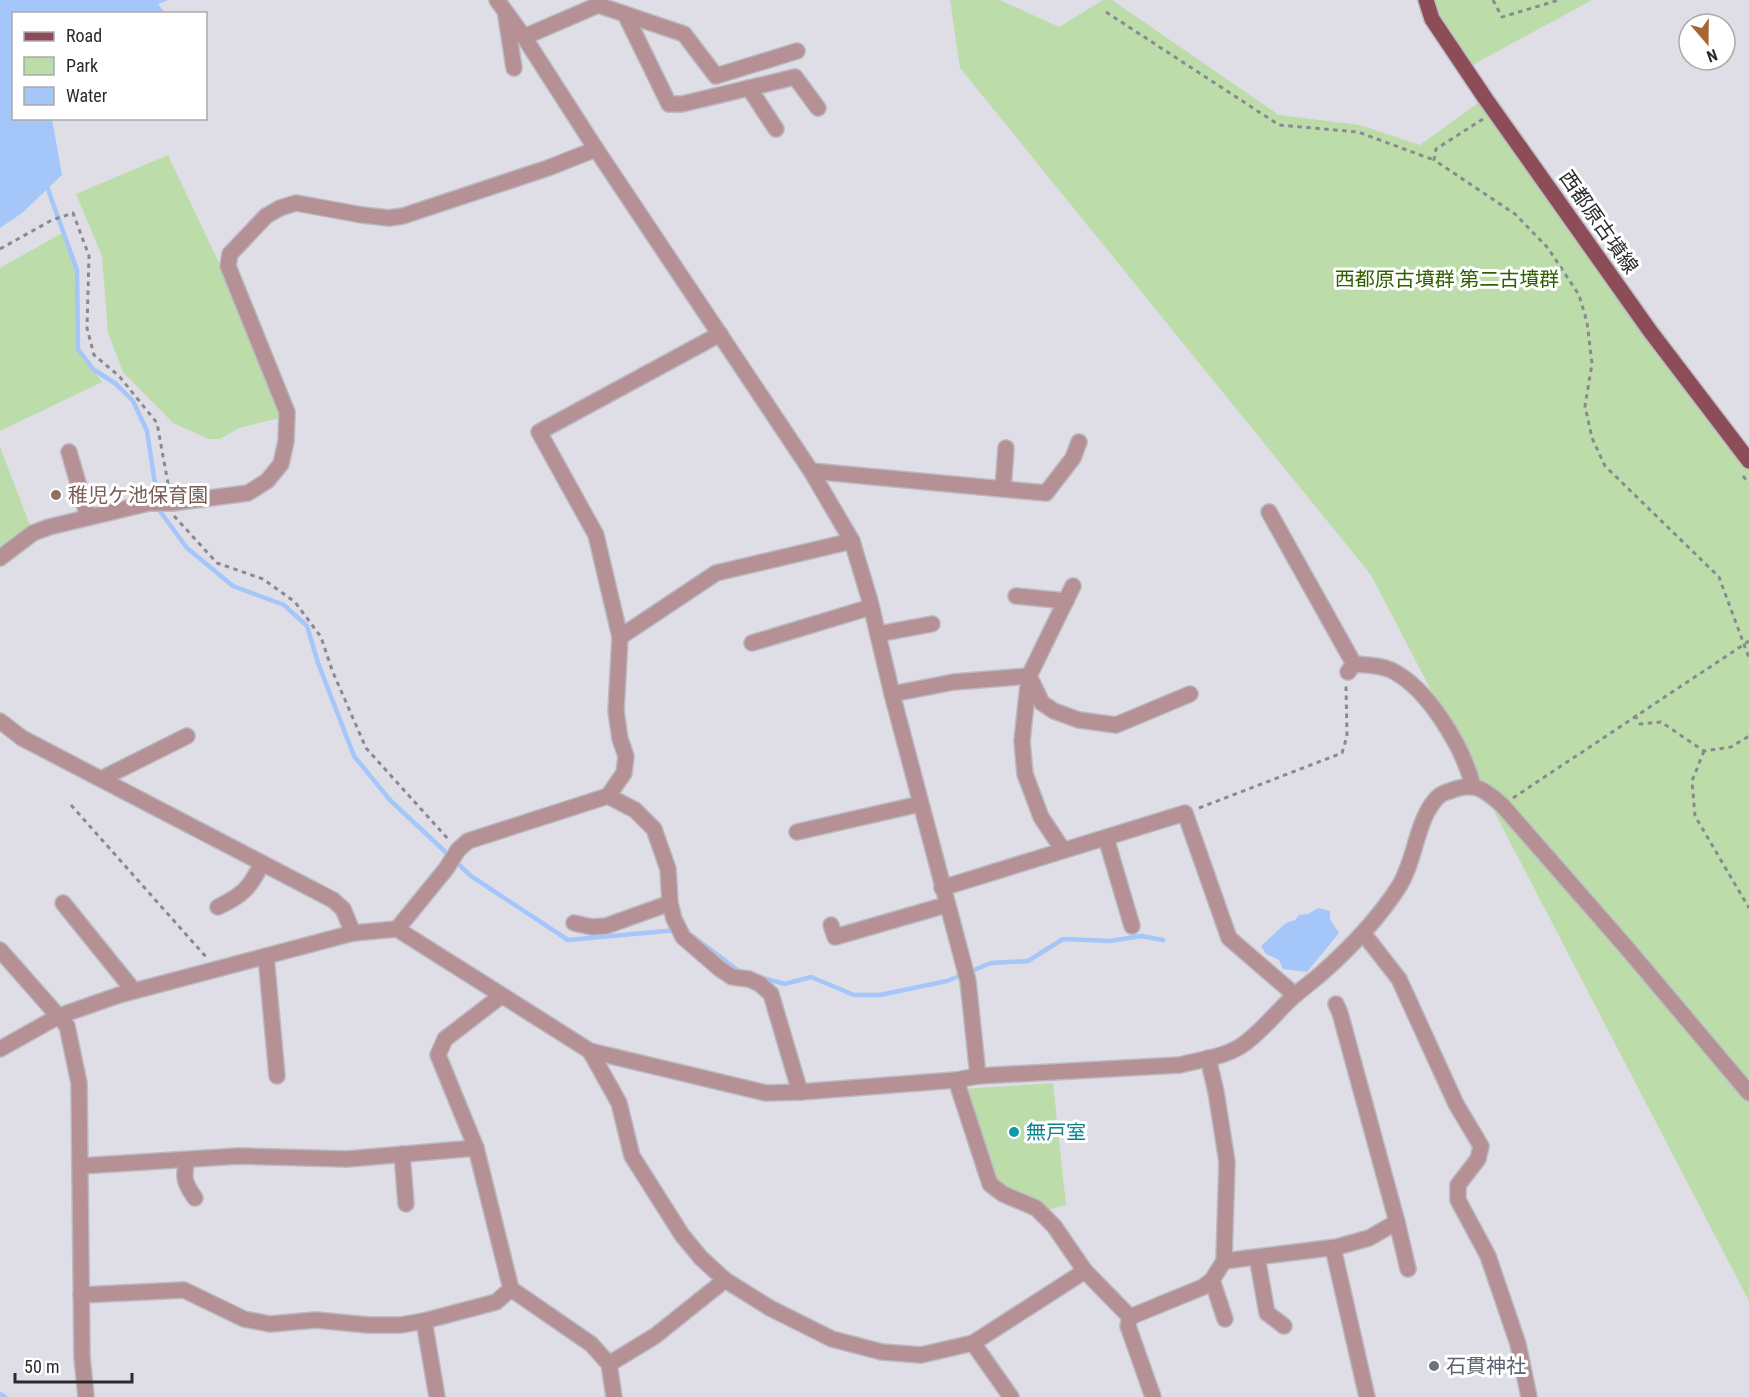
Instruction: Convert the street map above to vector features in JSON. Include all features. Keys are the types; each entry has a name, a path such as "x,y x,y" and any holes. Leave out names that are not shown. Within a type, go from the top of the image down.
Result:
{"main road":[{"name":"西都原古墳線","path":"1426,0 1432,19 1485,98 1746,467"}],"street":[{"path":"524,37 598,5 684,34 716,76 796,51"},
{"path":"501,7 524,37 811,471 852,541 872,607 920,804 966,974 978,1076"},
{"path":"501,7 514,68"},
{"path":"625,14 669,104 682,104 795,77 818,108"},
{"path":"749,88 776,129"},
{"path":"0,558 33,533 87,518 148,503 248,493 267,481 281,464 286,441 287,412 228,266 230,254 266,216 296,203 362,215 389,218 403,216 548,168 596,149"},
{"path":"397,929 468,840 608,796 624,773 626,756 616,711 620,637 596,535 539,432 720,334"},
{"path":"811,471 1046,493 1073,458 1079,442"},
{"path":"1003,489 1006,448"},
{"path":"69,452 87,518"},
{"path":"1269,512 1351,668 1388,668 1408,680 1430,705 1457,746 1470,773 1473,786"},
{"path":"620,637 717,573 852,541"},
{"path":"1063,850 1041,818 1025,774 1022,741 1029,676 1073,586"},
{"path":"1016,596 1066,601"},
{"path":"752,643 872,607"},
{"path":"878,634 932,624"},
{"path":"892,694 954,682 1029,676"},
{"path":"1029,676 1042,703 1054,711 1079,720 1116,725 1190,694"},
{"path":"0,721 22,738 333,900 343,909 353,933"},
{"path":"101,779 187,736"},
{"path":"0,1049 58,1016 134,991 353,933 397,929 590,1051 766,1093 956,1080 978,1076 1180,1065 1239,1047 1322,973 1363,933 1399,888 1413,858 1423,819 1438,796 1461,786 1473,786 1488,793 1502,805 1749,1093"},
{"path":"608,796 635,810 654,829 668,869 670,903 674,919 683,937 732,977 749,979 760,984 771,994 800,1092"},
{"path":"796,832 920,804"},
{"path":"942,888 1185,813 1229,938 1295,995"},
{"path":"1106,838 1132,926"},
{"path":"218,907 240,897 255,879 262,863"},
{"path":"63,903 134,991"},
{"path":"574,923 592,927 606,926 670,903"},
{"path":"831,925 835,937 946,905"},
{"path":"1363,933 1399,979 1452,1095 1481,1146 1478,1159 1458,1185 1458,1200 1488,1256 1518,1344 1529,1397"},
{"path":"0,950 67,1026 79,1083 82,1357 86,1397"},
{"path":"266,956 277,1076"},
{"path":"501,996 445,1039 438,1054 476,1148 511,1289 591,1344 609,1364 614,1397"},
{"path":"1336,1004 1341,1013 1408,1269"},
{"path":"590,1051 619,1103 632,1156 682,1235 701,1258 725,1280 770,1308 832,1339 882,1352 921,1355 973,1343 1085,1271"},
{"path":"1130,1317 1203,1287 1212,1280 1224,1261 1227,1162 1208,1058"},
{"path":"956,1080 990,1184 1003,1194 1036,1208 1054,1226 1085,1271 1130,1317"},
{"path":"80,1166 239,1156 347,1158 476,1148"},
{"path":"402,1154 406,1204"},
{"path":"187,1160 184,1175 188,1188 195,1198"},
{"path":"1224,1261 1333,1248 1369,1238 1397,1222"},
{"path":"1333,1248 1366,1397"},
{"path":"1257,1257 1267,1313 1284,1326"},
{"path":"609,1364 655,1336 725,1280"},
{"path":"1212,1280 1225,1319"},
{"path":"81,1295 184,1290 244,1319 270,1324 316,1320 401,1325 496,1302 511,1289"},
{"path":"1130,1317 1128,1326 1153,1397"},
{"path":"424,1320 437,1397"},
{"path":"973,1343 1011,1397"}],"path":[{"path":"1493,0 1502,17 1559,0"},
{"path":"1106,12 1279,125 1358,132 1434,160 1515,214 1548,248 1580,295 1587,322 1592,364 1585,406 1592,438 1605,466 1719,577 1749,658"},
{"path":"1434,160 1436,149 1485,117"},
{"path":"0,249 52,220 73,213 89,256 87,328 94,355 119,376 157,423 169,502 175,519 217,562 263,579 295,602 321,637 332,670 366,748 454,856"},
{"path":"1746,467 1749,483"},
{"path":"1502,805 1749,641"},
{"path":"1185,813 1342,753 1347,735 1346,685 1351,668"},
{"path":"1635,715 1640,724 1661,722 1704,751 1731,747 1749,736"},
{"path":"1704,751 1692,781 1695,816 1749,908"},
{"path":"71,805 216,969"}],"green space":[{"name":"西都原古墳群 第二古墳群","path":"950,0 1000,0 1059,27 1103,0 1112,0 1279,115 1360,125 1420,145 1485,98 1749,461 1749,1301 1371,575 960,68"},
{"path":"1426,0 1592,0 1465,69"},
{"path":"168,155 221,267 280,418 239,428 220,439 209,439 173,423 123,372 108,333 102,256 76,194"},
{"path":"64,232 77,270 78,349 102,382 0,431 0,268"},
{"path":"0,447 33,533 0,555"},
{"path":"1053,1083 1066,1205 1047,1210 995,1182 964,1089"}],"water":[{"path":"0,0 168,0 158,4 164,12 12,12 12,120 52,120 62,175 22,213 0,228"},
{"path":"1318,908 1330,911 1330,919 1339,933 1307,972 1283,969 1279,960 1266,954 1261,946 1286,923"}],"waterway":[{"path":"46,184 77,270 78,349 93,369 116,384 133,401 147,431 159,510 187,548 233,586 284,605 307,626 318,663 354,756 390,800 471,876 568,940 677,930"},
{"path":"760,977 785,984 811,977 854,995 880,995 947,981 991,963 1028,961 1063,939 1110,941 1141,936 1163,940"},
{"path":"694,937 740,972"},
{"path":"0,1394 5,1397"}],"place":[{"name":"稚児ケ池保育園","path":"56,495"},
{"name":"無戸室","path":"1014,1132"},
{"name":"石貫神社","path":"1434,1366"}]}
